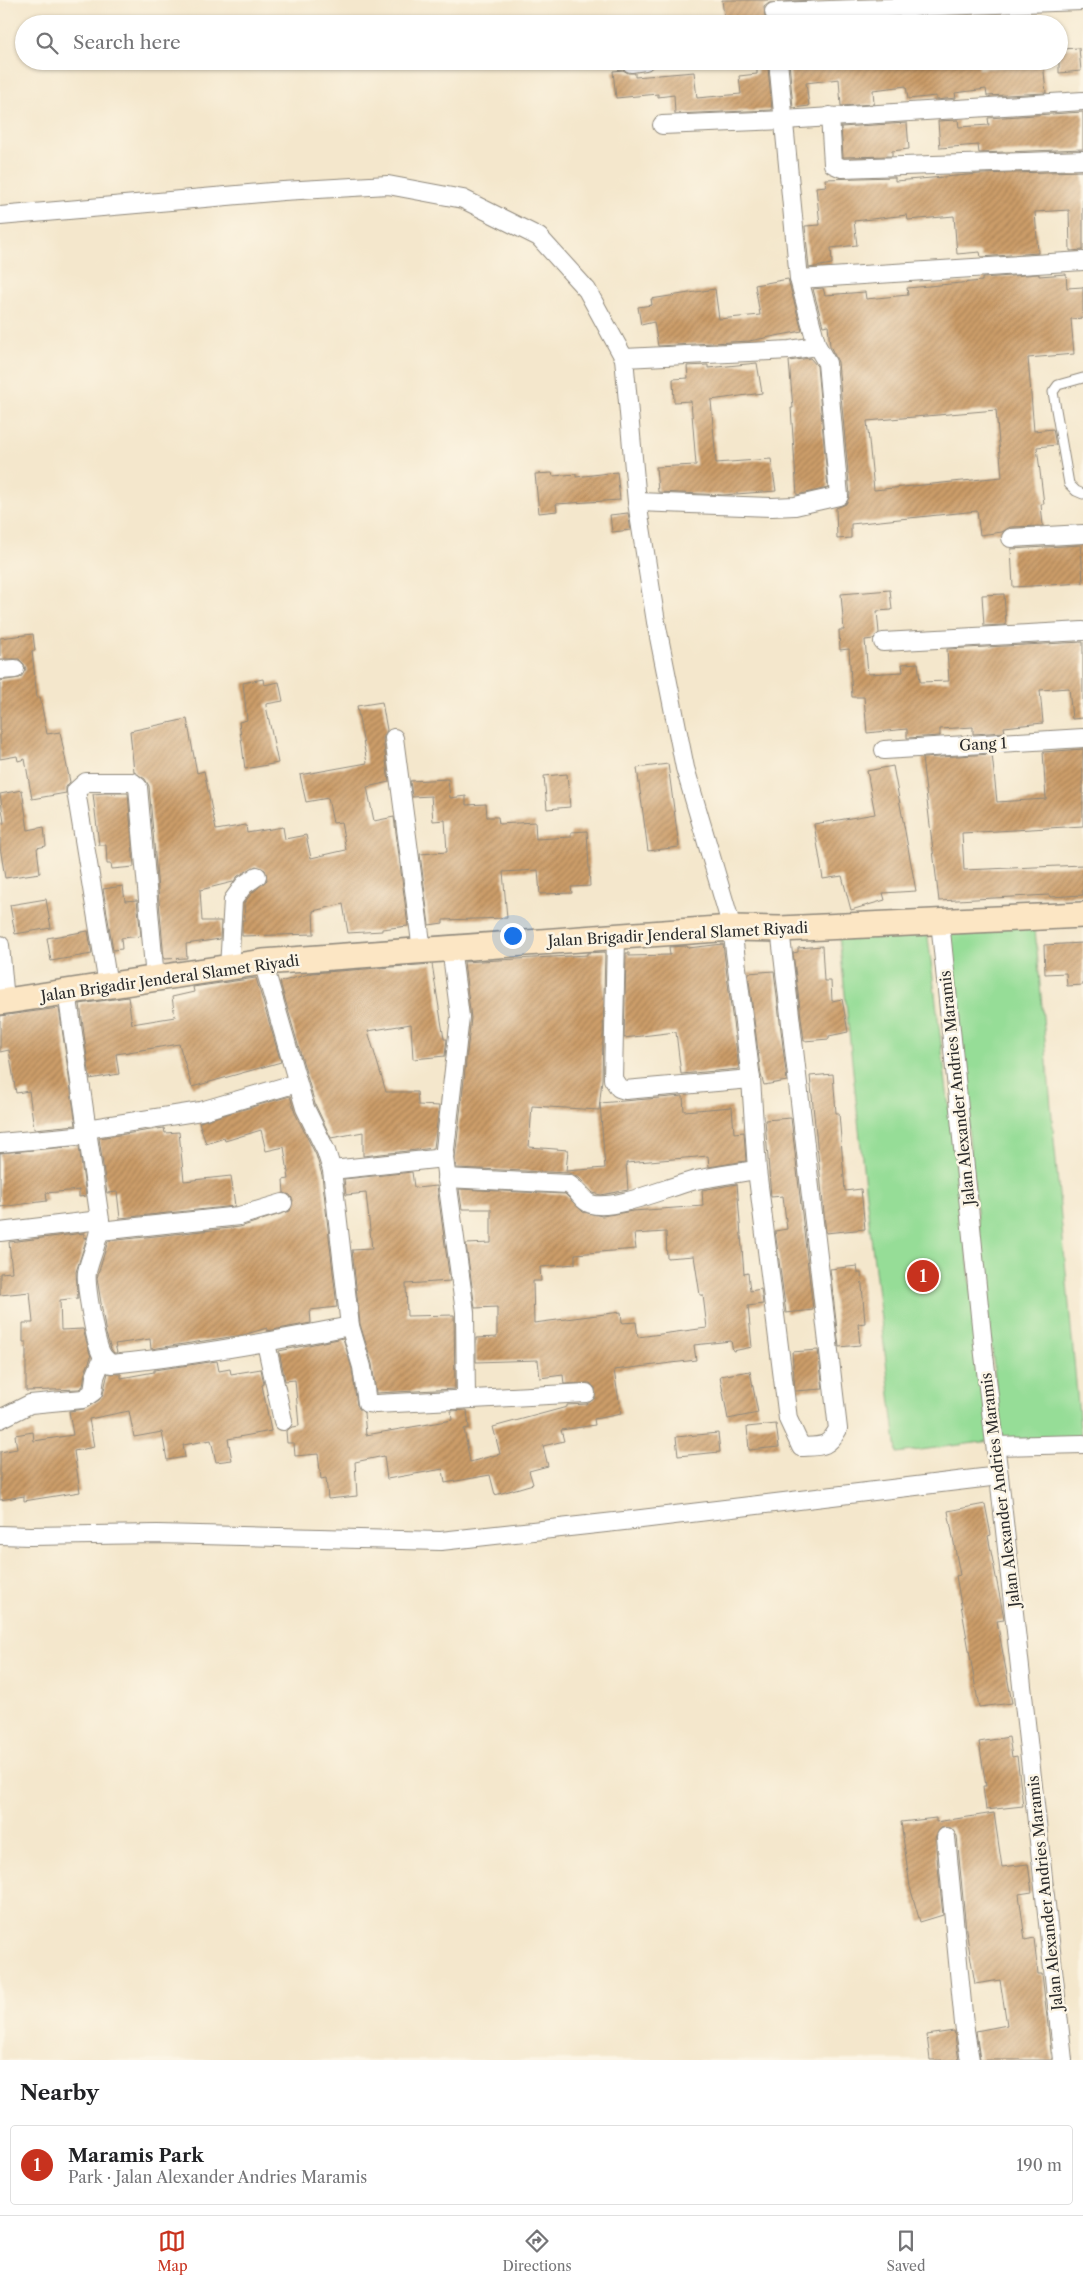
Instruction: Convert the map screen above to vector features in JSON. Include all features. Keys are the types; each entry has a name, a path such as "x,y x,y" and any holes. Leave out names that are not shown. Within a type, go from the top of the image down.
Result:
{"main road":[{"name":"Jalan Brigadir Jenderal Slamet Riyadi","path":"3,1001 263,962 451,947 732,928 780,929 1083,915"}],"street":[{"path":"774,12 1083,1"},
{"path":"637,502 772,507 795,506 839,496 827,363 817,346 799,279 779,70"},
{"path":"662,126 1083,101"},
{"path":"830,116 833,164 842,168 1083,160"},
{"path":"0,216 284,191 388,185 463,199 539,236 587,290 624,358 637,502 656,622 685,768 732,928 751,1079 757,1170 788,1419 801,1447 822,1446 832,1440 838,1429 780,929"},
{"path":"799,279 1083,261"},
{"path":"624,358 790,350 817,346"},
{"path":"1011,538 1083,534"},
{"path":"883,642 1083,631"},
{"path":"394,738 422,950"},
{"name":"Gang 1","path":"884,750 1083,738"},
{"path":"108,985 76,791 86,782 132,782 138,787 155,979"},
{"path":"229,968 233,900 244,886 257,876"},
{"name":"Jalan Alexander Andries Maramis","path":"940,921 984,1355 996,1447 1063,2060"},
{"path":"616,936 613,1079 619,1088 625,1090 751,1079"},
{"path":"0,945 3,1001"},
{"path":"451,947 460,1018 444,1158 465,1312 466,1399"},
{"path":"263,962 305,1108 326,1151 332,1170 350,1326 362,1367 367,1402 376,1404 586,1393"},
{"path":"67,992 100,1226 87,1273 86,1285 97,1342 103,1356 111,1364 206,1354 350,1326"},
{"path":"0,1144 87,1132 201,1111 297,1083"},
{"path":"332,1170 444,1158"},
{"path":"446,1178 568,1184 574,1187 588,1203 595,1205 624,1202 696,1180 757,1170"},
{"path":"0,1232 239,1216 283,1203"},
{"path":"266,1343 283,1421"},
{"path":"0,1419 30,1404 82,1399 89,1396 93,1392 95,1377 103,1356"},
{"path":"996,1447 1083,1444"},
{"path":"0,1535 157,1534 441,1541 643,1519 999,1476"},
{"path":"946,1837 964,2024 970,2060"}],"lane":[{"path":"1083,378 1058,385 1053,392 1070,484 1076,491 1083,494"}],"green space":[{"path":"1034,918 1081,1438 1002,1443 946,923"},
{"path":"927,929 990,1441 897,1453 865,1187 839,936"}],"building":[{"path":"722,0 812,0 769,3 764,7 765,15 724,15"},
{"path":"1079,48 1081,71 1059,73 1059,70 1068,70 1068,49"},
{"path":"623,70 628,73 635,73 635,77 694,72 697,98 741,94 739,76 757,74 757,70 768,70 772,110 675,114 674,95 658,97 658,94 616,98 613,71"},
{"path":"790,70 1044,70 1046,93 987,96 986,89 955,93 956,98 936,100 936,96 908,99 906,86 873,90 874,104 841,106 839,79 806,83 809,106 793,108"},
{"path":"1083,112 1083,149 979,153 978,145 940,148 938,121 958,120 959,127 989,125 988,118"},
{"path":"907,123 909,149 892,151 892,156 843,157 841,127"},
{"path":"1083,171 1083,250 1070,251 1069,210 1035,212 1038,253 981,257 980,252 957,254 954,216 908,220 907,215 854,221 857,245 831,248 832,264 809,268 805,226 820,225 816,187 826,186 825,179 895,177 895,181 980,174"},
{"path":"1066,274 1067,288 1083,287 1083,318 1071,319 1074,354 1028,358 1034,431 1053,429 1056,445 1037,447 1044,504 1041,504 1043,526 1010,527 1002,532 980,535 977,511 851,524 851,538 837,539 836,508 846,504 850,495 838,362 830,346 828,325 823,326 813,289 823,288 825,295 865,292 866,299 908,295 907,288 982,281 982,278","holes":["996,410 1002,477 874,490 867,421"]},
{"path":"788,279 802,331 749,341 658,346 654,322 641,325 638,307 652,305 651,299 715,289 719,319 760,315 755,285"},
{"path":"810,358 817,366 828,488 797,495 789,361"},
{"path":"757,363 762,393 711,400 716,463 771,459 776,491 723,495 658,492 656,467 696,465 691,401 674,402 673,379 688,378 687,366 708,365 708,368"},
{"path":"617,472 620,500 556,504 557,511 539,513 535,474 552,473 553,476 576,474 576,477"},
{"path":"628,513 631,530 612,532 610,515"},
{"path":"1081,545 1083,583 1013,587 1011,549"},
{"path":"890,590 892,610 877,611 879,633 873,639 865,640 868,674 903,672 902,664 918,663 920,682 949,681 947,649 1083,642 1083,718 1072,719 1069,688 1040,690 1043,723 1004,727 1005,732 973,734 973,727 940,729 940,736 907,738 907,729 867,733 864,697 852,697 849,649 840,650 839,630 844,630 841,594"},
{"path":"1004,594 1006,625 984,626 982,595"},
{"path":"33,634 35,651 32,651 37,698 40,697 47,734 60,732 70,782 66,787 66,793 32,799 25,759 18,761 17,756 0,759 0,681 20,678 26,669 19,659 0,659 0,638"},
{"path":"263,679 264,685 279,682 283,701 266,704 278,763 245,769 239,722 247,720 243,683"},
{"path":"382,702 387,730 383,739 389,782 367,787 374,821 394,817 408,926 382,929 382,931 348,933 343,904 313,911 314,934 242,936 242,920 245,920 244,903 267,880 265,870 256,866 238,876 233,882 200,890 202,921 221,921 220,939 186,944 187,958 164,959 149,786 145,779 134,772 130,731 187,719 197,773 204,771 216,830 246,825 247,833 283,827 285,839 306,835 311,858 346,850 341,822 333,823 328,798 306,802 300,775 367,763 357,706"},
{"path":"1083,749 1083,826 962,833 964,870 1083,865 1083,895 939,901 922,758 992,754 997,802 1046,799 1043,752"},
{"path":"668,764 679,847 648,851 637,768"},
{"path":"893,766 916,891 883,893 885,900 851,910 842,876 823,879 814,824 875,814 867,771"},
{"path":"567,774 570,807 547,809 544,776"},
{"path":"448,779 450,798 466,796 466,805 486,804 487,817 498,817 499,824 535,822 536,839 571,837 571,832 587,831 590,886 571,887 572,893 540,894 538,870 503,872 507,918 443,920 443,923 429,925 420,854 447,852 445,820 433,821 431,796 412,797 410,781"},
{"path":"22,790 28,830 44,827 46,846 37,848 40,873 5,878 0,847 0,824 4,823 0,794"},
{"path":"128,793 134,867 112,869 111,864 107,864 106,845 99,845 93,794"},
{"path":"123,886 125,901 137,900 141,936 121,938 122,949 113,950 103,889"},
{"path":"46,899 51,928 15,934 10,905"},
{"path":"88,931 92,954 51,961 47,938"},
{"path":"1083,943 1083,985 1067,986 1066,973 1045,974 1044,945"},
{"path":"723,944 739,1069 681,1074 676,1032 624,1038 626,953 629,953 629,956 670,955 669,947 687,946 688,948"},
{"path":"822,946 824,981 831,981 832,1001 842,999 848,1032 829,1036 829,1039 804,1041 793,953 798,952 798,948"},
{"path":"605,952 602,1079 599,1110 532,1106 529,1147 568,1150 566,1171 605,1168 600,1103 683,1096 684,1111 732,1107 734,1133 744,1132 746,1161 709,1167 708,1156 626,1163 628,1190 601,1195 593,1193 579,1178 569,1173 456,1168 455,1158 471,1018 464,962 587,955 587,953"},
{"path":"432,964 444,1039 447,1039 445,1056 413,1059 411,1024 368,1031 386,1092 417,1092 418,1105 439,1106 434,1148 363,1156 363,1132 331,1138 315,1104 280,982 312,973"},
{"path":"774,971 787,1081 764,1085 761,1075 748,973"},
{"path":"256,978 281,1062 192,1087 179,1044 116,1054 119,1074 90,1079 80,1004 128,997 132,1024 175,1017 172,997 194,992 193,987"},
{"path":"59,1008 76,1125 34,1129 29,1091 16,1093 9,1050 0,1052 0,1016"},
{"path":"833,1074 836,1113 839,1113 845,1191 861,1189 865,1229 826,1233 810,1076"},
{"path":"290,1096 295,1113 316,1155 322,1175 337,1307 310,1310 311,1323 267,1331 267,1328 243,1335 151,1349 150,1339 115,1344 117,1353 114,1353 106,1334 97,1278 108,1241 240,1227 290,1211 293,1200 290,1195 284,1193 283,1180 289,1179 284,1147 266,1151 261,1130 225,1141 224,1138 206,1144 199,1122"},
{"path":"791,1118 813,1310 786,1313 775,1231 787,1229 783,1196 771,1197 765,1120"},
{"path":"164,1128 165,1133 179,1132 184,1181 231,1176 235,1206 120,1218 117,1192 107,1193 99,1138"},
{"path":"79,1146 86,1196 79,1197 79,1190 46,1193 47,1201 0,1207 0,1153"},
{"path":"412,1172 414,1187 437,1186 450,1281 406,1284 407,1316 454,1315 455,1389 376,1393 372,1364 360,1324 352,1250 372,1249 366,1193 346,1195 344,1179"},
{"path":"737,1184 744,1274 748,1273 750,1291 761,1289 763,1304 748,1306 752,1347 733,1351 731,1341 694,1345 696,1360 614,1370 621,1414 594,1419 595,1425 561,1430 564,1441 543,1446 548,1466 529,1471 533,1484 495,1495 490,1475 445,1483 443,1469 387,1479 384,1456 355,1462 357,1496 328,1499 326,1478 321,1479 318,1454 295,1456 294,1443 287,1443 286,1431 292,1427 299,1426 295,1380 285,1381 279,1351 343,1338 352,1369 357,1405 364,1413 366,1435 452,1420 451,1411 467,1410 469,1428 464,1429 470,1462 500,1454 493,1427 567,1407 567,1405 587,1404 595,1398 595,1388 590,1383 564,1384 563,1375 540,1378 538,1360 476,1362 476,1338 497,1337 497,1307 475,1308 466,1244 491,1243 491,1209 462,1209 459,1189 565,1194 583,1212 602,1216 633,1211 703,1206 702,1190","holes":["666,1232 667,1258 694,1256 700,1295 703,1295 707,1328 638,1337 636,1322 622,1323 621,1312 534,1323 533,1281 541,1281 540,1267 575,1264 575,1254 636,1249 634,1234"]},
{"path":"84,1233 84,1238 87,1237 76,1272 78,1298 60,1300 61,1330 83,1329 91,1357 85,1373 83,1386 79,1389 26,1391 26,1342 23,1342 23,1323 33,1323 30,1292 0,1295 0,1273 12,1272 9,1242"},
{"path":"857,1266 858,1273 861,1273 865,1323 858,1324 860,1345 839,1347 830,1269"},
{"path":"818,1350 823,1389 795,1391 792,1352"},
{"path":"217,1361 219,1371 230,1369 231,1374 261,1369 264,1384 262,1385 271,1431 228,1439 232,1460 216,1462 211,1440 183,1445 185,1457 167,1460 162,1432 134,1437 129,1411 89,1419 94,1447 74,1451 80,1492 24,1501 24,1496 0,1500 0,1452 17,1449 15,1435 33,1432 34,1441 73,1435 69,1411 84,1409 99,1400 103,1394 108,1373 121,1374 121,1378 154,1372 154,1370"},
{"path":"750,1371 758,1413 728,1419 720,1376"},
{"path":"776,1424 779,1447 749,1450 747,1427"},
{"path":"718,1433 720,1452 678,1456 676,1437"},
{"path":"985,1504 991,1535 988,1536 1004,1620 997,1621 1012,1703 979,1707 956,1576 960,1575 948,1511"},
{"path":"1009,1737 1012,1757 1017,1756 1023,1806 986,1810 983,1786 986,1786 979,1742"},
{"path":"994,1813 1002,1867 1028,1864 1032,1892 1019,1894 1025,1940 1034,1938 1038,1974 1042,1974 1052,2060 980,2060 976,2031 1007,2025 1000,1980 975,1984 966,1930 957,1836 951,1828 940,1828 935,1838 943,1915 920,1922 910,1887 901,1822 936,1818 936,1822"},
{"path":"954,2031 959,2060 930,2060 927,2035"}],"place":[{"name":"Maramis Park","path":"923,1276"}]}
